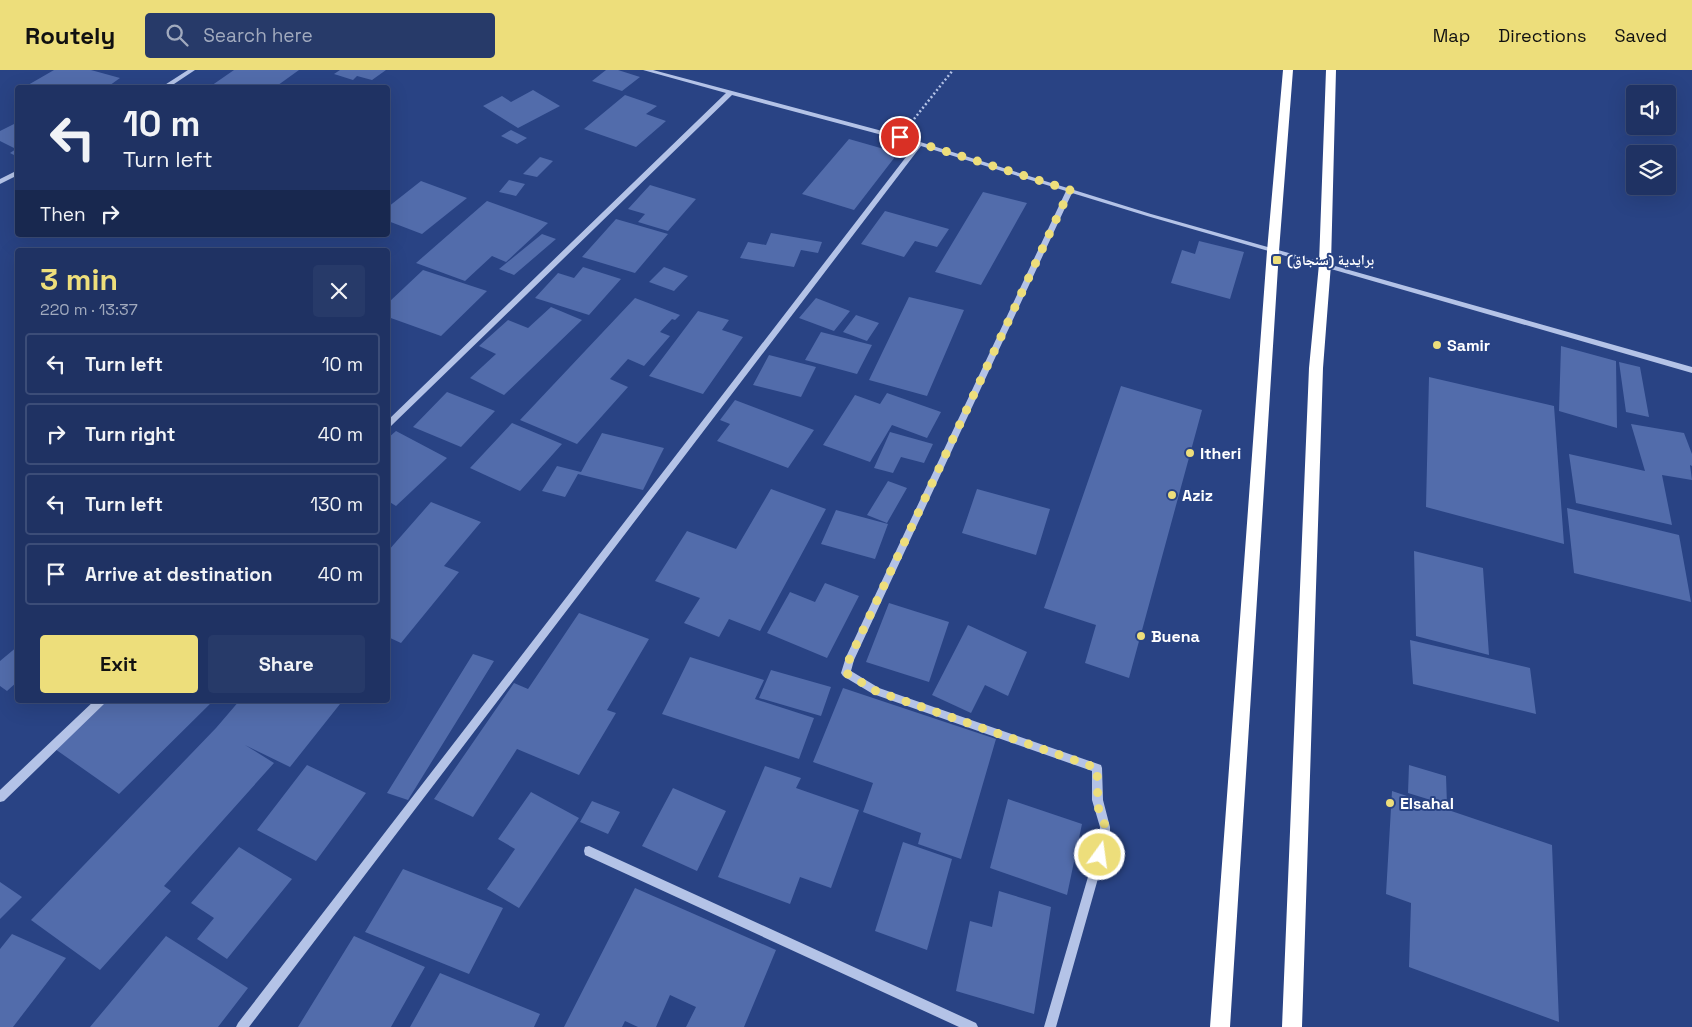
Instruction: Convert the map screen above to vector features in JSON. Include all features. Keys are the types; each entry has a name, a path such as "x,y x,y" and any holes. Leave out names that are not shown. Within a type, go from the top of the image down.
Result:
{"highway":[{"path":"1220,1027 1273,251 1288,70"},
{"path":"1292,1027 1316,368 1325,264 1331,70"}],"street":[{"path":"167,85 192,70"},
{"path":"646,70 900,137 919,145 1273,251 1325,264 1692,370"},
{"path":"390,422 731,92"},
{"path":"242,1027 919,145"},
{"path":"0,182 15,174"},
{"path":"1050,1027 1105,836 1104,820 1098,807 1097,768 876,691 846,673 849,660 1070,190"},
{"path":"0,796 99,703"},
{"path":"589,851 972,1027"}],"path":[{"path":"900,137 953,70"}],"building":[{"path":"54,70 91,70 120,78 110,85 28,85"},
{"path":"234,70 299,70 278,85 212,85"},
{"path":"340,70 386,70 372,80 357,76 353,80 334,74"},
{"path":"606,70 618,70 640,77 622,91 592,81"},
{"path":"533,90 560,106 518,128 483,106 502,96 511,102"},
{"path":"625,95 657,106 646,114 666,121 636,147 584,129"},
{"path":"15,124 15,148 0,141 0,131"},
{"path":"511,130 527,138 517,144 501,136"},
{"path":"849,139 898,153 854,210 802,194"},
{"path":"540,157 553,161 537,177 523,174"},
{"path":"509,180 525,184 516,196 499,192"},
{"path":"421,181 467,198 422,234 390,222 390,205"},
{"path":"650,185 696,199 668,231 638,222 645,214 628,209"},
{"path":"983,192 1027,203 981,285 935,272"},
{"path":"487,201 548,223 506,262 492,256 465,281 416,263"},
{"path":"885,211 949,229 937,247 915,241 904,257 861,244"},
{"path":"616,219 668,234 635,273 582,257"},
{"path":"771,233 822,242 818,253 801,250 794,267 740,258 748,242 766,245"},
{"path":"542,234 556,239 514,275 499,269"},
{"path":"1199,241 1244,252 1230,299 1171,283 1182,250 1195,254"},
{"path":"583,267 621,279 589,315 535,298 558,273 574,278"},
{"path":"664,267 688,276 674,291 649,282"},
{"path":"423,270 487,291 441,336 390,318 390,301"},
{"path":"909,297 964,310 927,396 869,380"},
{"path":"635,298 680,315 675,320 672,319 660,332 670,336 644,366 628,359 610,379 628,387 577,444 520,420"},
{"path":"816,298 850,311 834,331 799,318"},
{"path":"551,307 582,320 504,395 470,378 496,354 479,346 508,320 528,328"},
{"path":"698,311 729,320 722,330 743,337 703,394 649,376"},
{"path":"856,315 879,323 867,341 843,332"},
{"path":"821,332 872,345 857,374 805,360"},
{"path":"1561,346 1616,361 1617,428 1559,411"},
{"path":"769,355 816,367 801,397 753,385"},
{"path":"1619,362 1640,367 1649,417 1626,412"},
{"path":"1429,377 1554,406 1564,544 1426,507"},
{"path":"1121,386 1202,410 1129,678 1085,663 1096,625 1044,608"},
{"path":"447,392 495,411 461,447 413,427"},
{"path":"887,393 941,412 927,438 892,425 870,462 823,445 855,395 880,404"},
{"path":"735,400 814,430 788,468 717,441 730,424 720,420"},
{"path":"512,423 562,444 520,491 470,468"},
{"path":"1631,424 1684,433 1692,454 1692,466 1690,465 1692,480 1662,475 1672,525 1576,503 1569,454 1645,471"},
{"path":"396,431 447,458 396,506 390,502 390,436"},
{"path":"890,432 933,444 924,463 901,457 893,473 874,468"},
{"path":"602,433 664,448 643,490 578,474 565,497 542,491 557,466 581,472"},
{"path":"888,481 907,488 887,523 867,515"},
{"path":"771,489 826,509 760,631 729,619 719,637 684,623 700,598 655,581 687,531 736,549"},
{"path":"977,489 1050,509 1036,555 962,533"},
{"path":"431,502 481,522 444,566 459,572 401,643 390,638 390,549"},
{"path":"1567,508 1679,535 1691,602 1574,573"},
{"path":"836,510 888,524 875,559 821,544"},
{"path":"1414,551 1483,568 1489,655 1416,636"},
{"path":"825,583 859,596 827,658 767,633 790,592 815,602"},
{"path":"889,603 949,622 929,682 866,662"},
{"path":"579,613 649,639 607,710 616,713 579,775 517,749 473,817 434,799 514,683 528,689"},
{"path":"968,625 1027,652 1008,696 985,685 971,713 932,695"},
{"path":"1410,640 1530,668 1536,714 1413,684"},
{"path":"15,648 15,684 7,691 0,686 0,661"},
{"path":"473,654 494,661 408,800 387,793"},
{"path":"690,657 764,680 755,699 814,718 799,759 662,714"},
{"path":"771,670 831,687 821,716 759,698"},
{"path":"843,688 996,739 961,859 918,844 921,833 863,812 873,783 813,762"},
{"path":"104,703 211,703 119,794 55,749"},
{"path":"237,703 340,704 290,767 245,745 274,763 164,886 171,891 100,970 31,920 216,728"},
{"path":"307,765 366,793 316,861 257,830"},
{"path":"1409,765 1446,776 1447,805 1408,793"},
{"path":"765,766 801,778 796,788 859,810 831,888 800,877 790,904 718,877"},
{"path":"673,788 726,811 697,871 642,846"},
{"path":"1392,791 1552,845 1559,1022 1409,967 1411,903 1386,894"},
{"path":"531,792 579,818 519,908 487,889 515,849 498,839"},
{"path":"1008,799 1082,824 1067,895 990,868"},
{"path":"592,801 620,812 608,834 580,822"},
{"path":"903,842 952,859 927,950 875,931"},
{"path":"239,847 292,879 227,959 197,939 214,918 191,903"},
{"path":"403,869 503,908 469,974 365,932"},
{"path":"0,882 22,897 0,919"},
{"path":"635,888 776,950 744,1027 686,1027 696,1007 670,995 656,1027 638,1027 625,1021 622,1027 564,1027"},
{"path":"999,891 1051,907 1034,1014 956,991 970,921 992,927"},
{"path":"12,934 66,958 13,1027 0,1027 0,949"},
{"path":"166,936 248,988 218,1027 90,1027"},
{"path":"354,936 425,967 391,1027 298,1027"},
{"path":"440,973 540,1014 534,1027 410,1027"}],"place":[{"name":"برايدية (سنجاق)","path":"1277,260"},
{"name":"Samir","path":"1437,345"},
{"name":"Itheri","path":"1190,453"},
{"name":"Aziz","path":"1172,495"},
{"name":"Buena","path":"1141,636"},
{"name":"Elsahal","path":"1390,803"}],"route":[{"path":"900,137 919,145 1070,190 849,660 846,673 876,691 1097,768 1098,807 1106,828 1100,855"}]}
